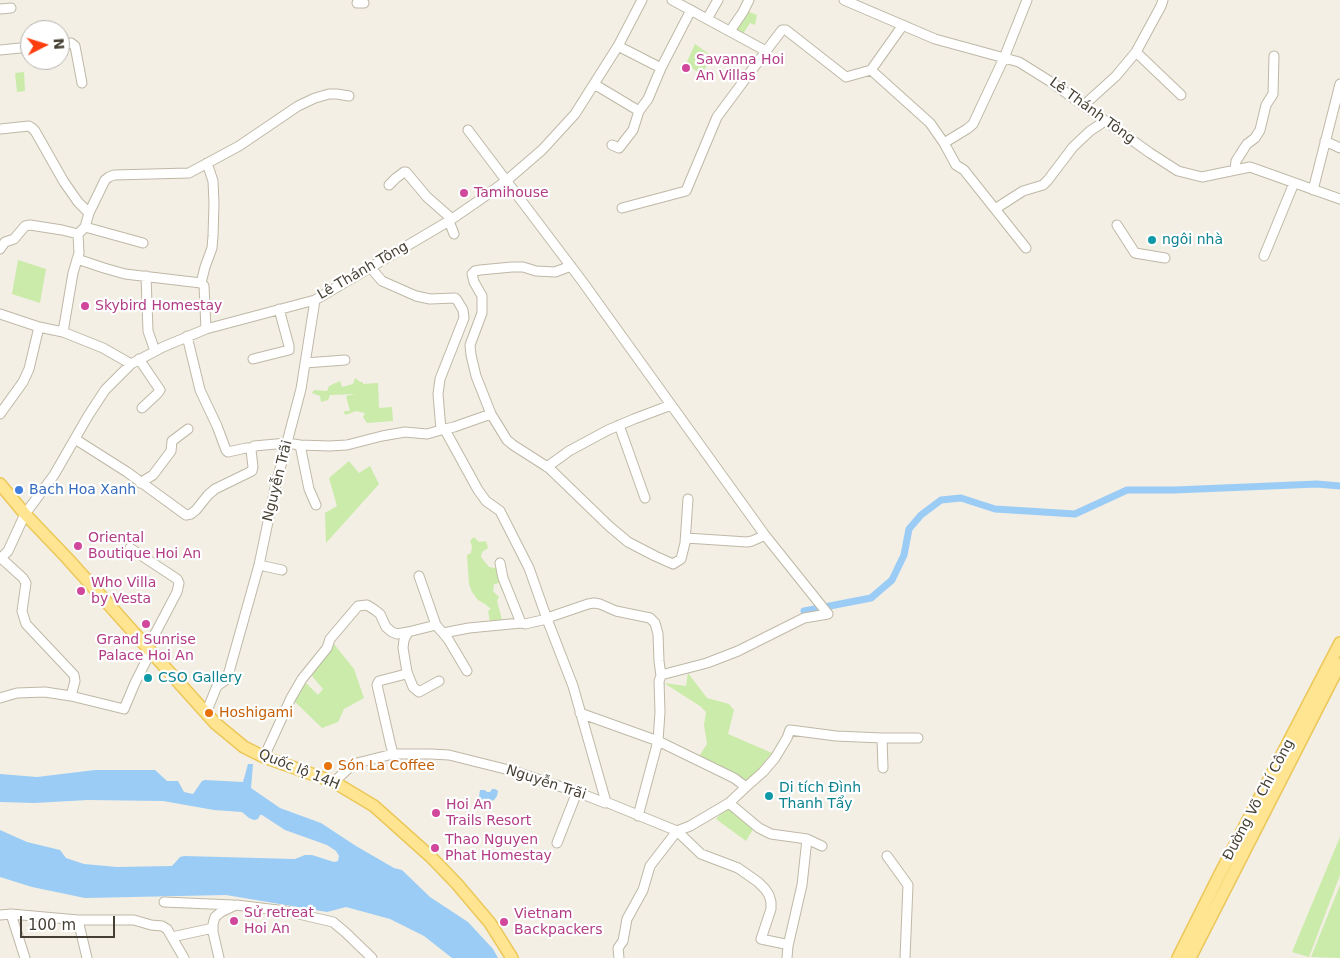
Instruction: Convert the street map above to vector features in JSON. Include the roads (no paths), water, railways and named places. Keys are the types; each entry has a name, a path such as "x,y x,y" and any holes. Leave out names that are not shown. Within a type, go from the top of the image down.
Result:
{"main road":[{"name":"Quốc lộ 14H","path":"1,489 149,648 215,723 244,747 264,757 334,782 374,806 431,857 490,923 512,958"},
{"name":"Đường Võ Chí Công","path":"1178,958 1340,643"},
{"name":"Đường Võ Chí Công","path":"1190,958 1340,664"}],"street":[{"name":"Lê Thánh Tông","path":"0,559 8,551 25,514 54,474 105,390 135,362 206,328 315,300 450,220 506,181 542,150 575,114 618,46 642,0"},
{"path":"672,0 766,51"},
{"path":"707,19 718,0"},
{"path":"730,31 749,0"},
{"name":"Lê Thánh Tông","path":"844,0 935,39 1020,62 1178,171 1202,177 1250,167 1340,199"},
{"path":"944,143 972,124 1004,58 1027,0"},
{"path":"1084,105 1116,76 1136,52 1163,0"},
{"path":"0,9 11,8"},
{"path":"612,144 619,148 633,130 638,111 648,99 661,68 691,10"},
{"path":"622,208 686,191 717,117 782,30 786,30 846,77 872,70 902,25"},
{"path":"70,43 75,46 82,83"},
{"path":"618,46 661,68"},
{"path":"0,50 20,48"},
{"path":"1136,52 1181,96"},
{"path":"1235,170 1236,161 1247,144 1255,138 1260,130 1266,105 1273,94 1274,56"},
{"path":"872,70 930,123 956,165 964,170 1026,248"},
{"path":"594,84 638,111"},
{"path":"1313,190 1340,84"},
{"path":"63,332 73,273 79,253 78,234 85,227 89,213 105,180 114,175 189,173 239,146 298,106 329,94 346,96"},
{"path":"995,209 1023,190 1042,185 1073,147 1090,131 1105,121"},
{"path":"0,129 29,126 36,130 64,182 78,202 89,213"},
{"path":"468,130 571,266 764,534 828,614 804,618 738,651 707,663 661,675"},
{"path":"1325,141 1340,148"},
{"path":"206,163 213,181 212,248 205,266 202,283 204,286 206,328"},
{"path":"388,185 406,172 450,220 454,234"},
{"path":"1264,256 1294,183"},
{"path":"1117,225 1135,254 1165,258"},
{"path":"0,249 5,242 13,240 25,226 62,230 78,234"},
{"path":"85,227 142,243"},
{"path":"77,259 114,271 202,283"},
{"path":"571,266 556,272 536,271 512,266 480,270 472,274 482,296 482,314 470,345 471,355 476,376 491,414 513,445 547,467 628,542 673,564 681,559 686,538 688,499"},
{"path":"370,267 382,281 416,296 430,299 454,298 462,310 464,318 440,379 438,394 443,430 478,490 486,501 500,511 529,568 570,679 606,802"},
{"path":"146,276 148,331 155,351"},
{"name":"Nguyễn Trãi","path":"206,713 217,686 227,678 259,565 275,488 301,389 315,300"},
{"path":"253,360 289,350 279,309"},
{"path":"0,314 39,327 63,332 135,362 160,390 142,408"},
{"path":"0,414 23,382 29,369 39,327"},
{"path":"187,336 200,390 228,452 253,448 261,444 347,445 405,432 427,434 491,414"},
{"path":"305,363 345,360"},
{"path":"547,467 569,452 619,425 671,405"},
{"path":"619,425 645,498"},
{"path":"140,483 153,474 171,452 172,441 188,429"},
{"path":"75,439 127,472 186,515 196,510 215,489 252,471 251,450 253,448"},
{"path":"300,445 309,488 316,504"},
{"path":"686,538 746,542 761,538 764,534"},
{"path":"0,698 17,693 46,692 71,696 124,710 156,632 180,583 177,579 130,548"},
{"path":"0,559 23,578 26,583 22,611 26,624 74,676 76,681 71,696"},
{"path":"500,563 503,578 522,623"},
{"path":"259,565 282,570"},
{"path":"419,576 436,625 448,639 467,671"},
{"path":"443,634 469,628 525,624 547,619 594,603 621,612 650,618 655,623 658,634 661,675 659,681 660,712 658,741 638,816"},
{"path":"264,757 291,698 302,679 327,648 330,639 358,606 367,605 375,610 380,614 386,627 398,634 436,625"},
{"path":"408,632 404,640 404,660 414,687 419,692 439,681"},
{"path":"394,754 377,685 379,680 398,677 407,672"},
{"path":"580,713 658,741 734,778 746,787"},
{"path":"619,958 618,948 624,941 627,919 643,890 650,866 677,832 729,803 763,772 775,758 790,730 836,736 918,738"},
{"path":"882,738 883,768"},
{"name":"Nguyễn Trãi","path":"334,782 353,764 394,754 449,755 513,771 577,792 677,832"},
{"path":"557,843 577,792"},
{"path":"729,803 759,828 771,834 807,839 822,846"},
{"path":"677,832 700,854 738,868 758,882 769,895 771,902 771,909 761,939 788,946"},
{"path":"787,958 802,885 807,839"},
{"path":"887,856 908,885 905,958"},
{"path":"164,902 236,905 286,911 332,922 372,958"},
{"path":"220,958 213,928 215,917 236,905"},
{"path":"0,915 11,914 78,920 134,920 150,925 162,926 167,929 184,958"},
{"path":"11,914 25,958"},
{"path":"78,920 87,958"},
{"path":"172,938 213,928"}],"water":[{"path":"248,764 253,764 251,788 280,808 321,823 356,846 394,868 402,870 430,897 468,922 493,949 498,958 452,958 424,936 390,919 346,907 327,912 226,895 85,898 32,887 0,877 0,830 27,842 60,850 66,858 84,864 117,867 172,866 180,857 184,856 295,859 305,855 312,855 334,862 338,861 339,856 336,851 327,845 285,830 262,815 254,820 242,812 214,810 163,801 0,802 0,774 37,777 95,770 155,770 167,781 178,781 184,792 193,794 202,781 205,780 243,782"},
{"path":"492,789 498,791 494,800 489,802 483,801 479,797 480,790 490,792"}],"waterway":[{"path":"804,611 871,598 892,580 904,555 909,529 921,515 941,500 961,498 995,509 1075,514 1127,490 1175,490 1317,484 1340,486"}],"place":[{"name":"Savanna Hoi An Villas","path":"686,68"},
{"name":"Tamihouse","path":"464,193"},
{"name":"ngôi nhà","path":"1152,240"},
{"name":"Skybird Homestay","path":"85,306"},
{"name":"Bach Hoa Xanh","path":"19,490"},
{"name":"Oriental Boutique Hoi An","path":"78,546"},
{"name":"Who Villa by Vesta","path":"81,591"},
{"name":"Grand Sunrise Palace Hoi An","path":"146,624"},
{"name":"CSO Gallery","path":"148,678"},
{"name":"Hoshigami","path":"209,713"},
{"name":"Són La Coffee","path":"328,766"},
{"name":"Di tích Đình Thanh Tẩy","path":"769,796"},
{"name":"Hoi An Trails Resort","path":"436,813"},
{"name":"Thao Nguyen Phat Homestay","path":"435,848"},
{"name":"Sử retreat Hoi An","path":"234,921"},
{"name":"Vietnam Backpackers","path":"504,922"}]}
